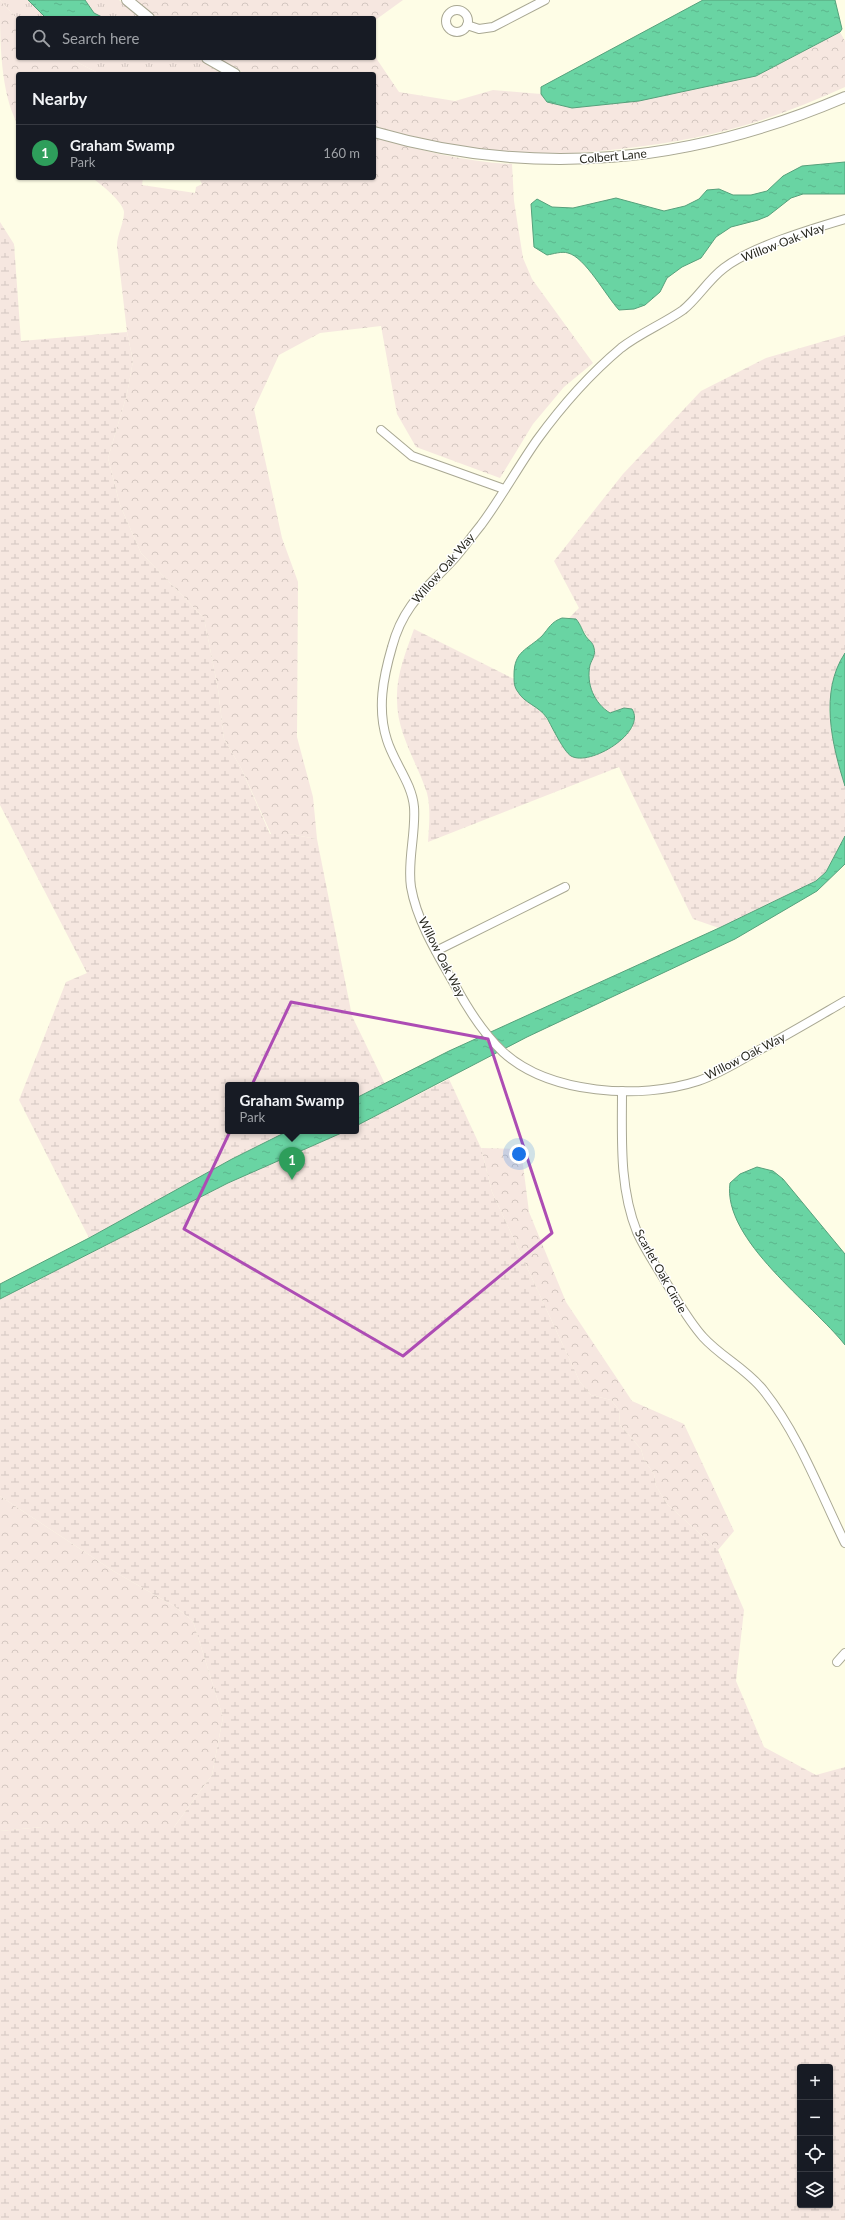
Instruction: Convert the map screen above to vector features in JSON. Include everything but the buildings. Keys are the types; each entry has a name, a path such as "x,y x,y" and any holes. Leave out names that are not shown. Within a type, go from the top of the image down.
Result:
{"street":[{"path":"127,0 147,16"},
{"path":"467,25 479,29 493,27 545,0"},
{"path":"210,60 232,72"},
{"name":"Colbert Lane","path":"376,132 436,147 498,157 598,159 666,151 718,141 806,113 845,97"},
{"name":"Willow Oak Way","path":"845,219 758,250 733,262 716,275 684,309 646,331 621,349 588,380 552,421 484,520 454,559 419,592 397,630 381,695 387,740 408,783 414,804 414,828 411,854 411,888 420,915 436,951 481,1029 505,1053 545,1077 597,1090 622,1091 668,1088 703,1079 779,1040 845,1001"},
{"path":"381,430 412,456 504,489"},
{"path":"436,951 565,887"},
{"name":"Scarlet Oak Circle","path":"622,1091 622,1152 624,1181 629,1209 638,1232 680,1309 704,1338 741,1368 763,1390 779,1413 794,1438 845,1543"},
{"path":"837,1662 845,1653"}],"highlighted area":[{"path":"291,1002 488,1039 552,1233 403,1356 184,1229"}],"green space":[{"path":"0,0 119,0 139,16 16,16 16,18"},
{"path":"0,0 16,18 16,60 73,60 96,72 16,72 16,121 12,112 4,81 0,32"},
{"path":"133,0 403,0 376,20 376,16 155,16"},
{"path":"840,32 845,41 845,87 798,107 749,124 713,134 638,147 561,154 521,154 464,148 404,135 376,127 376,72 242,72 221,60 376,60 376,58 399,92 455,101 493,90 541,94 547,102 756,76"},
{"path":"73,60 200,60 222,72 96,72"},
{"path":"200,60 221,72 202,72"},
{"path":"376,138 442,155 477,161 512,164 514,201 523,258 532,279 593,363 564,387 533,424 500,478 416,447 397,414 381,326 320,333 279,355 254,409 282,538 298,582 297,737 313,797 317,839 289,834 271,834 241,768 224,739 218,689 204,618 141,553 120,505 108,458 127,394 133,361 127,332 117,246 124,212 123,208 116,199 95,180 143,180 142,185 195,193 196,187 202,184 200,180 376,180"},
{"path":"0,222 14,244 21,341 127,332 133,361 127,394 108,458 120,505 141,553 204,618 218,689 224,739 241,768 270,834 289,834 317,839 352,1016 385,1084 359,1097 359,1082 225,1082 225,1134 282,1134 232,1159 89,1238 19,1100 66,982 87,973 0,805"},
{"path":"845,335 845,653 841,659 829,709 834,747 845,786 845,836 826,872 817,881 719,928 693,919 619,767 428,842 429,811 427,793 400,725 397,700 400,673 414,629 514,679 515,685 521,695 542,713 566,750 572,755 579,758 587,757 620,740 633,727 624,708 610,713 604,709 592,692 589,672 590,665 595,654 593,647 576,619 569,618 579,608 554,561 623,474 701,391 766,358"},
{"path":"449,1079 481,1148 492,1192 580,1382 591,1395 611,1400 619,1410 620,1425 641,1449 644,1460 654,1474 656,1486 667,1504 718,1550 744,1610 736,1681 764,1747 816,1775 845,1767 845,2220 0,2220 0,1831 42,1827 174,1827 212,1775 223,1717 193,1621 174,1606 115,1572 0,1496 0,1299 228,1183 339,1134 359,1134 359,1124"},
{"path":"481,1148 521,1149 529,1212 566,1302 632,1401 684,1424 734,1531 718,1550 667,1504 656,1486 654,1474 644,1460 641,1449 620,1425 619,1410 611,1400 591,1395 580,1382 492,1192"},
{"path":"0,1496 115,1572 174,1606 193,1621 223,1717 212,1775 174,1827 42,1827 0,1831"}],"water":[{"path":"28,0 85,0 94,13 100,16 44,16"},
{"path":"703,0 835,0 842,29 840,32 756,76 639,101 572,108 547,102 541,94 541,87"},
{"path":"845,162 845,194 803,194 791,198 768,216 731,227 716,237 701,258 682,267 667,278 660,292 645,305 634,309 619,310 588,269 575,256 563,252 547,255 534,247 531,204 537,199 552,207 573,208 616,198 664,211 685,206 699,199 707,190 719,189 733,195 751,195 767,191 783,176 802,166"},
{"path":"562,618 576,619 585,635 592,643 594,657 590,665 589,679 592,692 600,704 610,713 624,708 632,709 634,718 631,728 624,737 603,752 591,757 580,758 568,754 544,714 521,696 514,684 516,661 519,656 542,636 553,623"},
{"path":"845,653 845,786 832,736 830,701 832,684 837,668"},
{"path":"845,836 845,864 817,891 735,939 527,1037 359,1124 359,1096 449,1051 719,928 816,881 826,872"},
{"path":"282,1134 339,1134 228,1183 0,1299 0,1284 89,1238 232,1159"},
{"path":"757,1167 773,1171 783,1179 845,1254 845,1345 772,1270 754,1248 740,1227 731,1205 730,1183 740,1174"}],"place":[{"name":"Graham Swamp","path":"292,1180"}]}
